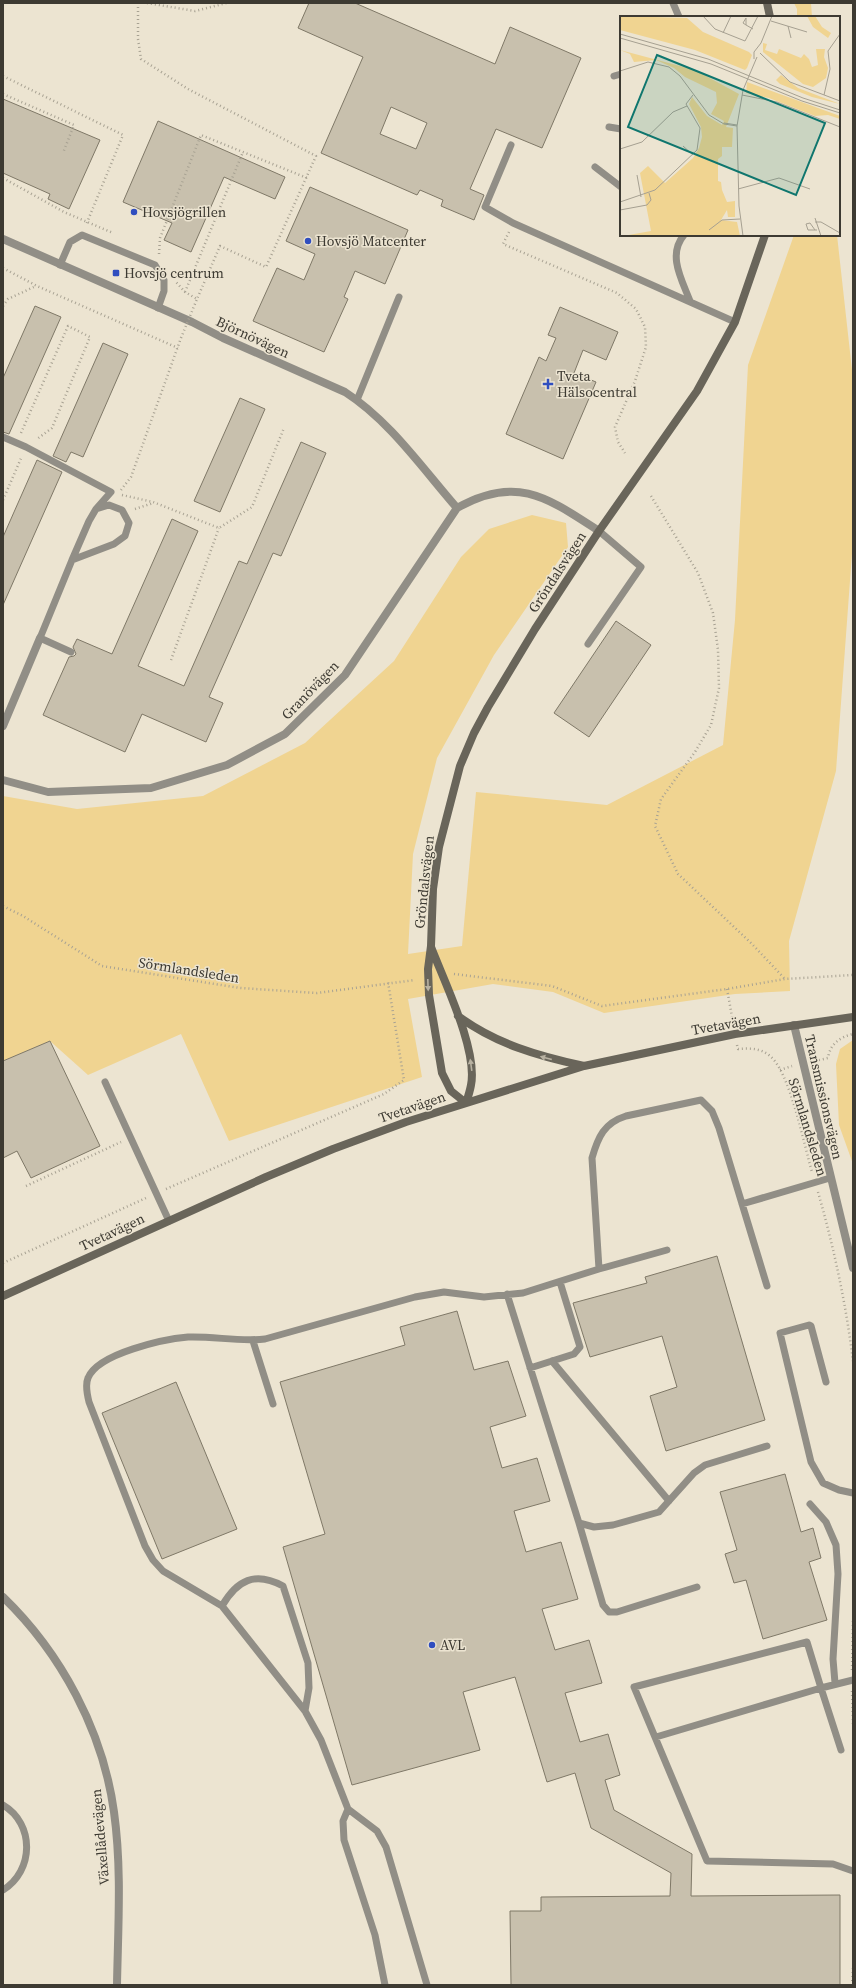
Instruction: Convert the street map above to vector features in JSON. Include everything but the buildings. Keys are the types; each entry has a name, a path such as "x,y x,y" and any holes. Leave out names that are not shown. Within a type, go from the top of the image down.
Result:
{"street":[{"path":"767,3 770,16"},
{"name":"Gröndalsvägen","path":"431,946 458,1016 471,1066 472,1085 466,1103 451,1091 442,1073 428,995 428,969 431,946 433,889 439,847 460,766 474,733 488,707 535,629 599,531 697,390 735,322 766,236"},
{"name":"Björnövägen","path":"3,239 345,392 357,400 390,430 457,508"},
{"name":"Granövägen","path":"3,780 48,792 151,788 227,765 285,734 345,675 457,508 473,499 510,490 530,493 555,503 599,531"},
{"path":"3,726 40,638"},
{"path":"458,1016 473,1027 504,1043 545,1058 584,1066"},
{"name":"Tvetavägen","path":"3,1296 266,1176 406,1122 584,1066 735,1034 853,1017"},
{"name":"Transmissionsvägen","path":"794,1025 853,1268"},
{"name":"Växellådevägen","path":"3,1597 34,1630 52,1656 70,1686 98,1746 112,1804 117,1850 117,1985"}],"lane":[{"path":"673,3 679,16"},
{"path":"609,127 620,129"},
{"path":"511,145 485,207 513,223 735,322"},
{"path":"595,167 620,186"},
{"path":"60,265 70,242 82,235 155,265 164,280 164,291 158,308"},
{"path":"683,236 677,242 675,253 676,262 690,301"},
{"path":"357,400 399,297"},
{"path":"3,437 26,447 111,492 96,509 89,521 40,638 71,652"},
{"path":"72,560 114,544 125,536 129,523 122,510 109,505 96,509"},
{"path":"588,644 641,567 599,531"},
{"path":"105,1082 169,1220"},
{"path":"599,1269 592,1158 596,1143 603,1130 615,1120 701,1100 712,1111 719,1128 767,1286"},
{"path":"742,1204 830,1178"},
{"path":"427,1985 386,1847 377,1831 348,1809 321,1740 305,1710 222,1606 163,1571 152,1560 145,1546 86,1391 88,1378 102,1363 149,1344 188,1338 253,1341 278,1336 415,1297 444,1292 484,1297 507,1294 523,1294 599,1269 667,1250"},
{"path":"530,1368 574,1354 580,1347 560,1282"},
{"path":"507,1294 579,1523 603,1605 609,1612 617,1612 697,1587"},
{"path":"826,1382 811,1326 809,1325 780,1333 811,1462 823,1483 839,1490 853,1493"},
{"path":"253,1341 273,1404"},
{"path":"552,1361 669,1501"},
{"path":"579,1523 594,1527 613,1525 659,1512 694,1473 705,1465 767,1446"},
{"path":"810,1504 826,1522 836,1545 838,1574 833,1659 835,1683"},
{"path":"222,1606 236,1587 250,1579 270,1579 283,1586 308,1663 309,1688 305,1710"},
{"path":"841,1750 807,1642 634,1687 707,1861 833,1864 853,1871"},
{"path":"656,1737 835,1683 853,1680"},
{"path":"3,1806 18,1818 24,1831 27,1845 27,1858 22,1871 14,1881 3,1890"},
{"path":"348,1809 343,1821 344,1840 375,1935 385,1985"}],"path":[{"path":"138,3 138,39 141,59 188,89 316,156 266,267 220,246 181,338 131,477 118,494 153,502 218,528"},
{"path":"147,3 195,11 227,3"},
{"path":"3,76 122,135 82,235"},
{"path":"3,94 74,125 63,153"},
{"path":"151,252 158,255 160,238 201,135 306,178"},
{"path":"185,292 243,152"},
{"path":"3,178 64,212 116,235"},
{"path":"513,223 504,244 617,293 636,309 645,327 646,347 635,382 615,427 618,442 625,453"},
{"path":"3,268 37,286 178,348"},
{"path":"174,278 185,292 197,299"},
{"path":"3,306 8,299 37,286"},
{"path":"3,500 26,447 52,428 90,337 68,326 16,443"},
{"path":"171,660 218,528 252,507 284,428"},
{"path":"651,496 698,573 713,613 718,650 719,688 711,725 695,752 661,799 655,826 678,874 752,944 785,979"},
{"path":"124,514 153,502"},
{"name":"Sörmlandsleden","path":"3,906 23,916 102,966 240,988 317,993 388,982 415,980"},
{"path":"453,974 552,986 602,1006 727,989 785,979 853,974"},
{"path":"3,1263 384,1094 404,1080 388,982"},
{"name":"Sörmlandsleden","path":"727,989 738,1049 751,1048 761,1051 772,1058 780,1070 789,1089 834,1248 849,1323 853,1361"},
{"path":"780,1070 828,1058 830,1050 835,1042 846,1035 853,1034"},
{"path":"26,1186 130,1137"},
{"path":"852,1985 853,1968"}],"shaded area":[{"path":"794,3 811,3 812,16 797,16 797,9"},
{"path":"794,236 837,236 853,379 853,540 836,771 789,941 790,991 735,994 604,1013 553,992 493,984 408,999 422,1077 229,1141 181,1034 88,1075 50,1041 3,1061 3,796 77,809 203,796 305,743 394,661 461,557 489,529 532,515 566,523 568,547 494,655 437,758 413,854 408,954 462,946 476,792 607,805 723,745 735,620 748,365"},
{"path":"853,1040 853,1164 839,1125 836,1064 840,1049"}],"place":[{"name":"Hovsjögrillen","path":"134,212"},
{"name":"Hovsjö Matcenter","path":"308,241"},
{"name":"Hovsjö centrum","path":"116,273"},
{"name":"Tveta Hälsocentral","path":"548,384"},
{"name":"AVL","path":"432,1645"}]}
